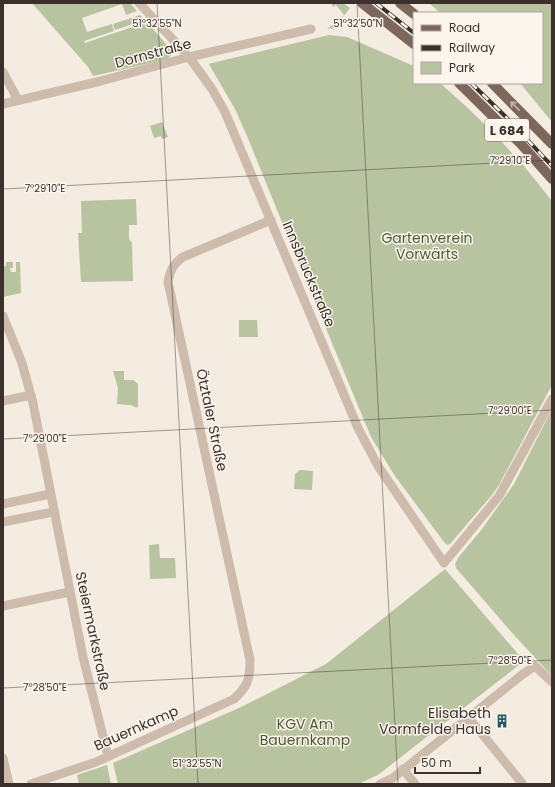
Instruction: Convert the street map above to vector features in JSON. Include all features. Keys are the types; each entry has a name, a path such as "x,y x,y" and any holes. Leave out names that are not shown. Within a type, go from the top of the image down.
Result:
{"main road":[{"path":"362,3 413,43"},
{"path":"400,3 413,13"},
{"name":"L 684","path":"460,84 521,144 552,179"},
{"name":"L 684","path":"493,84 552,144"}],"street":[{"name":"Innsbruckstraße","path":"138,3 189,57 212,89 225,112 358,428 378,466 444,563 499,496 552,399"},
{"name":"Dornstraße","path":"3,104 101,81 189,57 310,29"},
{"path":"3,72 18,100"},
{"name":"Ötztaler Straße","path":"246,686 250,674 250,660 168,282 169,275 174,264 183,257 271,220"},
{"name":"Steiermarkstraße","path":"3,316 22,363 31,395 83,658 108,756"},
{"path":"3,401 31,395"},
{"path":"3,504 50,494"},
{"path":"3,522 53,512"},
{"path":"3,606 69,592"},
{"path":"380,784 393,778 523,674 536,666 552,682"},
{"name":"Bauernkamp","path":"31,784 96,762 234,699 246,686"},
{"path":"469,718 522,783"},
{"path":"3,758 9,784"},
{"path":"403,769 415,784"}],"green space":[{"path":"32,3 130,3 137,11 126,15 122,4 82,18 87,32 112,24 114,31 84,41 85,43 147,22 172,51 172,54 168,59 93,76 88,67"},
{"path":"331,3 343,3 350,8 334,28 327,29 332,25 334,26 344,15 336,5 333,7"},
{"path":"429,3 552,3 552,122 521,84 543,84 543,12 439,12"},
{"path":"140,15 145,20 115,30 113,24"},
{"name":"Gartenverein Vorwärts","path":"329,35 347,37 413,66 413,84 441,84 500,140 524,166 552,201 552,385 499,485 450,544 447,545 444,542 395,476 371,437 247,136 235,109 209,64"},
{"path":"162,122 168,137 162,139 161,136 154,138 150,126"},
{"path":"136,199 137,225 129,225 129,239 132,243 133,281 81,282 78,233 82,233 81,201"},
{"path":"6,262 13,262 13,268 10,268 11,272 16,272 16,262 20,262 21,293 3,297 3,267 6,266"},
{"path":"239,320 257,320 258,337 239,337"},
{"path":"113,371 124,371 124,380 133,380 138,384 137,408 131,405 117,404 118,388"},
{"path":"552,409 552,676 514,635 456,568 455,564 514,484"},
{"path":"300,470 313,471 312,490 294,489 295,474"},
{"path":"159,544 160,558 175,558 176,578 150,579 149,545"},
{"name":"KGV Am Bauernkamp","path":"445,569 524,661 378,775 358,784 118,784 113,763 239,708 326,664"},
{"path":"107,765 111,784 79,784 77,775"}],"railway":[{"path":"376,3 413,32"},
{"path":"472,84 507,118 552,166"}],"place":[{"name":"Elisabeth Vormfelde Haus","path":"502,721"}]}
